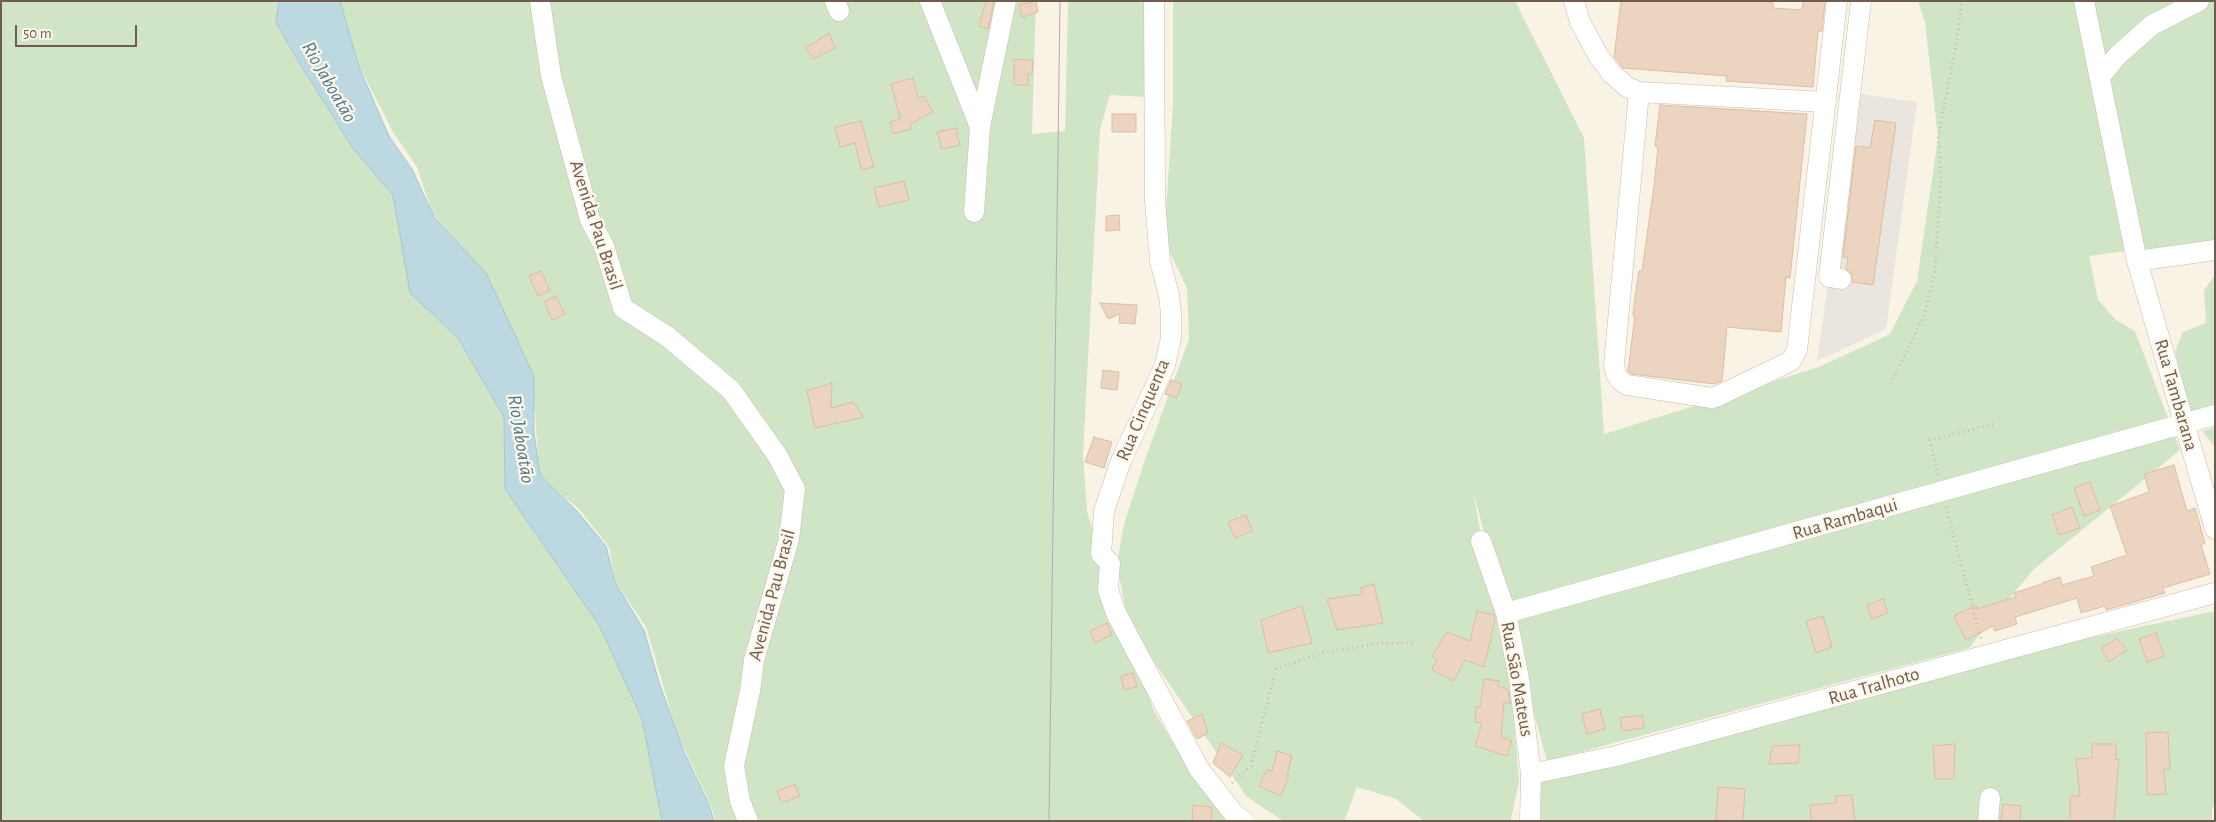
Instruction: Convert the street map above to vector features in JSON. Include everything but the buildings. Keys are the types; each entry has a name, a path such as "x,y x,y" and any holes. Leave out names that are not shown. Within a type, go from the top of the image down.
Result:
{"street":[{"name":"Avenida Pau Brasil","path":"540,1 551,76 590,220 604,246 623,308 668,338 731,390 778,455 795,489 789,539 754,660 750,691 734,766 740,801 748,821"},
{"path":"930,1 980,127"},
{"path":"974,212 980,127 1006,1"},
{"name":"Rua Cinquenta","path":"1154,1 1154,201 1160,261 1169,295 1171,338 1165,365 1121,461 1104,511 1101,554 1110,563 1108,590 1116,613 1199,769 1218,796 1234,814 1244,821"},
{"path":"1574,1 1580,22 1599,57 1611,73 1627,88 1640,92 1826,102"},
{"path":"1640,92 1614,364 1616,374 1627,385 1712,398 1791,361 1797,350 1837,1"},
{"path":"1841,279 1829,278 1861,1"},
{"name":"Rua Tambarana","path":"2084,1 2137,262 2215,529"},
{"path":"2100,77 2118,55 2152,26 2199,1"},
{"path":"2137,262 2215,250"},
{"name":"Rua Rambaqui","path":"1506,613 1942,492 2184,422 2215,415"},
{"name":"Rua São Mateus","path":"1482,541 1506,613 1521,688 1531,774 1530,821"},
{"name":"Rua Tralhoto","path":"1531,774 1626,753 1849,694 1986,654 2215,593"},
{"path":"1988,821 1990,798"}],"path":[{"path":"1893,379 1925,313 1935,270 1941,174 1938,138 1956,45 1962,1"},
{"path":"1986,654 1942,492 1930,440 1997,423"},
{"path":"1218,796 1251,766 1276,669 1321,654 1382,643 1414,643"}],"shaded area":[{"path":"1855,93 1917,102 1886,329 1817,361"}],"green space":[{"path":"1,1 279,1 276,22 292,51 354,150 393,195 410,293 458,338 504,417 505,489 599,625 642,719 662,821 1,821"},
{"path":"340,1 1036,1 1032,134 1065,131 1068,1 1146,1 1146,97 1110,95 1100,129 1083,454 1087,512 1154,711 1194,778 1236,821 716,821 710,803 678,736 646,627 615,581 609,547 579,509 539,477 533,377 486,275 432,213 417,167 393,132 359,66"},
{"path":"1173,1 1515,1 1584,138 1604,434 1819,367 1890,334 1917,281 1938,138 1925,22 1918,1 2215,1 2215,262 2141,249 2089,256 2098,300 2116,320 2135,331 2180,450 2033,570 1969,648 1547,761 1473,492 1512,696 1519,781 1511,819 1509,821 1424,821 1396,799 1357,787 1344,821 1283,821 1247,797 1128,624 1117,563 1124,524 1147,454 1189,339 1187,288 1164,240 1173,105"},
{"path":"2215,275 2215,411 2189,411 2175,351 2183,332 2206,323 2204,290"},
{"path":"2215,427 2215,447 2202,431"},
{"path":"2215,611 2215,807 2212,807 2212,821 1535,821 1535,777 1952,667"}],"water":[{"name":"Rio Jaboatão","path":"279,1 340,1 359,67 389,136 412,169 434,217 486,273 534,376 534,433 540,475 577,511 606,546 615,582 644,630 659,682 684,752 709,804 714,821 662,821 642,719 599,625 505,489 504,417 458,338 410,293 393,195 354,150 292,51 276,22"}],"tram line":[{"path":"1049,821 1060,1"}]}
